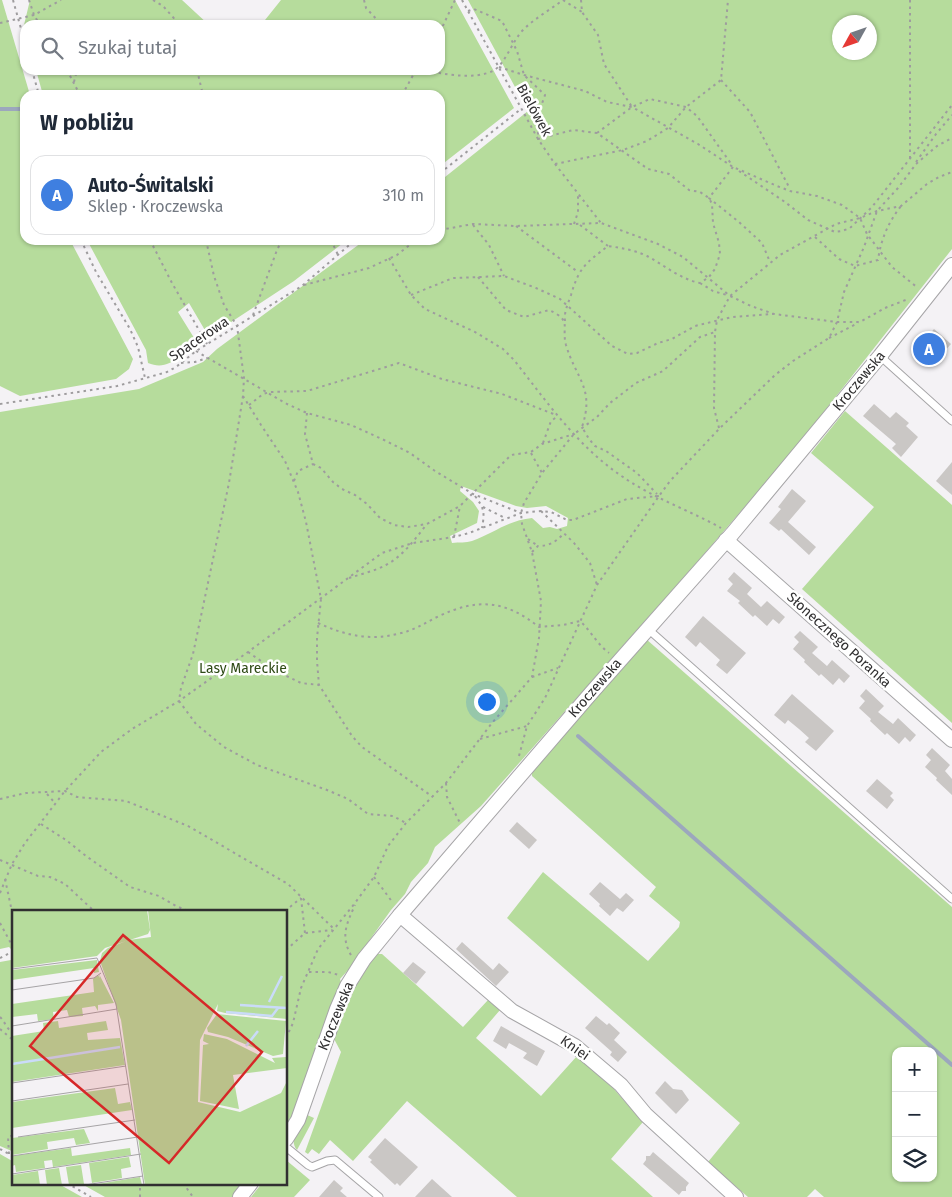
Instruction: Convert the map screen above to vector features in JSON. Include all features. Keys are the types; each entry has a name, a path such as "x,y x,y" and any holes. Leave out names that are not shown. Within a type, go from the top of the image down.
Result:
{"street":[{"name":"Kroczewska","path":"288,1136 298,1120 337,1009 350,980 360,964 400,914 729,537 880,356 952,266"},
{"name":"Słonecznego Poranka","path":"729,537 952,740"},
{"name":"Kniei","path":"400,914 512,1011 576,1046 621,1085 646,1115 736,1197"},
{"path":"240,1197 250,1184"}],"lane":[{"path":"880,356 952,421"},
{"path":"648,629 952,899"},
{"path":"288,1149 312,1167 327,1161 336,1160 378,1197"}],"path":[{"path":"13,0 20,26"},
{"path":"29,0 37,20"},
{"path":"0,23 34,14 61,0"},
{"path":"153,0 163,6 176,20"},
{"path":"364,0 366,8 377,20"},
{"path":"445,21 455,0"},
{"name":"Bielówek","path":"462,0 538,139 555,164 601,222"},
{"path":"499,67 524,29 563,0 582,12 598,35 604,64 632,107"},
{"path":"581,0 582,12"},
{"path":"728,0 721,80 750,112 790,191"},
{"path":"910,0 910,159"},
{"path":"468,11 474,9 502,21 513,43 524,75 545,94 538,116 538,139 573,130 597,133 648,168 669,174 689,190 700,192 709,198 762,243 770,262"},
{"path":"445,74 463,77 478,75 499,67 585,91 607,102 632,107 698,144 785,202 808,220 835,232 850,228 872,207 952,105"},
{"path":"33,75 37,90"},
{"path":"70,75 77,90"},
{"path":"74,84 76,75"},
{"path":"198,75 202,90"},
{"path":"405,90 413,75"},
{"path":"555,164 623,150 647,141 668,128 686,107 721,80"},
{"path":"597,133 632,107 650,99 686,107 697,116 733,167 790,191 817,196 842,205 860,218 867,234 892,267 928,295"},
{"path":"445,168 521,109"},
{"path":"916,164 918,157 952,115"},
{"path":"829,338 836,322 844,292 877,211 916,164 937,146 952,138"},
{"path":"709,198 733,167"},
{"path":"814,236 839,259 855,266 878,260 879,250 888,225 901,206 928,184 952,172"},
{"path":"574,225 578,212 578,194"},
{"path":"700,283 709,277 715,269 720,254 713,223 712,204 709,198"},
{"path":"719,429 714,408 715,332 717,320 730,296 770,262 827,228 877,211 901,206"},
{"path":"445,229 473,224 516,226 580,225 601,222 658,244 683,257 730,296"},
{"path":"473,224 489,245 504,276"},
{"path":"580,225 608,246 629,249 646,255 679,275 714,291 774,314"},
{"path":"516,226 578,272"},
{"path":"83,245 96,272 138,347 145,378"},
{"path":"152,245 172,284 207,344"},
{"path":"178,701 193,654 230,483 244,396 244,378 238,326 224,305 216,283 207,245"},
{"path":"252,316 280,245"},
{"path":"333,245 338,255"},
{"name":"Spacerowa","path":"0,404 117,386 167,372 196,351 302,286 349,245"},
{"path":"302,286 369,268 397,255 410,245"},
{"path":"608,246 578,272 564,312 566,343 586,391 587,408 582,427 595,446 606,451 637,474 659,496"},
{"path":"389,258 411,295 425,309 475,332 503,349 514,360 558,416 603,462 623,477 729,537"},
{"path":"478,276 506,310 524,317 549,310 557,313 564,322"},
{"path":"411,295 454,278 504,276 560,299 612,346 628,354 637,353 672,339 695,326 732,317 774,314 836,322 860,322"},
{"path":"518,759 527,726 545,698 597,585 670,481 719,429 775,375 793,361 829,338 885,308 908,298 928,295"},
{"path":"532,677 539,627 540,601 532,552 522,524 521,513 524,504 542,473 574,434 636,383 663,371 700,337 715,332"},
{"path":"196,351 270,392 287,404 308,413 351,425 382,439 410,453 473,494 521,513"},
{"path":"180,363 195,362 208,358"},
{"path":"249,405 263,394 270,392 307,391 399,363 442,379 502,394 558,416"},
{"path":"244,396 285,460 294,481 306,522 321,599 317,661 320,684 352,736 362,747 433,797"},
{"path":"308,413 305,434 313,464 321,468 342,489 355,495 367,504 380,518 394,525 408,527 427,524 460,506 511,455 531,452 542,444 574,434"},
{"path":"542,444 551,421 558,416"},
{"path":"531,452 542,473"},
{"path":"290,471 298,472 313,464"},
{"path":"294,481 298,472"},
{"path":"473,494 483,507 505,518"},
{"path":"0,893 12,864 25,843 65,791 101,752 132,729 178,701 248,652 382,553 413,543 454,538 521,513 551,512 567,520 573,520 627,499 659,496"},
{"path":"454,538 460,506"},
{"path":"482,528 484,518 483,507"},
{"path":"541,511 574,543 590,563 597,585"},
{"path":"348,579 385,566 397,558 413,543 427,524"},
{"path":"528,539 538,546 546,546 556,542 564,533"},
{"path":"532,552 538,546"},
{"path":"318,623 339,633 369,638 396,635 417,628 439,616 481,603 503,607 524,616 539,627 580,621"},
{"path":"580,621 592,632 600,646 619,661"},
{"path":"248,652 274,670 301,683 320,684"},
{"path":"288,1034 293,1023 301,988 318,949 356,903 374,877 388,846 406,823 446,783 532,677 558,668"},
{"path":"178,701 196,724 224,747 257,765 341,796 368,814 393,816 406,823"},
{"path":"480,739 527,726"},
{"path":"446,783 447,797 467,838"},
{"path":"0,799 26,793 65,791 77,797 126,802 188,826 288,884 334,929"},
{"path":"46,793 55,803"},
{"path":"40,824 66,840 130,887 159,896 186,910"},
{"path":"0,860 38,876 50,877 65,884 93,910"},
{"path":"374,877 400,914"},
{"path":"5,879 12,912"},
{"path":"0,887 3,884"},
{"path":"286,910 301,898"},
{"path":"301,898 305,933"},
{"path":"356,903 345,928 346,947 352,957 360,964"},
{"path":"0,923 12,946"},
{"path":"288,948 305,933 334,929"},
{"path":"0,958 12,951"},
{"path":"308,972 328,972 350,980"},
{"path":"0,1017 4,1021 5,1026 12,1031"},
{"path":"0,1029 12,1039"},
{"path":"9,1154 8,1137 12,1136"},
{"path":"0,1149 12,1155"},
{"path":"69,1184 91,1197"},
{"path":"140,1184 140,1197"},
{"path":"184,1184 193,1197"}],"green space":[{"path":"0,0 2,0 20,61 20,75 24,75 29,90 20,90 20,245 73,245 133,359 129,369 116,379 20,396 0,386"},
{"path":"30,0 182,0 204,20 25,20"},
{"path":"281,0 455,0 514,108 445,162 445,90 42,90 37,75 445,75 445,20 265,20"},
{"name":"Lasy Mareckie","path":"468,0 952,0 952,249 797,446 699,560 481,806 435,847 428,863 411,882 405,894 340,979 341,982 296,1110 288,1126 288,910 12,910 12,950 9,947 0,949 0,412 139,389 203,362 217,349 358,245 445,245 445,177 528,111","holes":["461,486 516,506 527,508 546,506 568,518 567,526 557,529 543,528 532,518 524,519 472,541 452,543 450,536 477,523 479,511 473,502 460,491"]},
{"path":"90,245 341,245 294,281 216,332 206,332 189,303 178,312 196,341 175,360 162,365 148,363 146,350"},
{"path":"845,411 952,505 952,723 802,589 874,507 811,453"},
{"path":"646,639 952,907 952,1197 824,1197 815,1189 807,1197 748,1197 708,1162 740,1123 507,918 543,872 648,961 679,927 680,922 649,896 656,887 532,776 532,771"},
{"path":"374,954 382,954 463,1027 488,1000 500,1010 476,1038 541,1096 577,1056 613,1088 643,1122 611,1159 653,1197 517,1197 407,1101 353,1161 330,1140 319,1154 312,1149 308,1154 305,1152 341,1052 333,1037 343,1006"},
{"path":"12,959 12,1151 0,1146 0,962"},
{"path":"305,1114 314,1118 297,1150 294,1137"},
{"path":"0,1154 12,1161 12,1184 59,1184 82,1197 0,1197"},
{"path":"288,1162 310,1180 294,1197 251,1197 261,1184 288,1184"},
{"path":"82,1184 234,1184 233,1186 243,1184 234,1197 105,1197"}],"building":[{"path":"934,329 951,344 933,364 917,349"},
{"path":"874,404 890,418 896,412 909,423 906,426 918,437 901,457 892,448 896,444 863,416"},
{"path":"952,462 952,495 936,481"},
{"path":"792,489 806,501 788,522 816,547 809,555 781,529 779,531 769,523 781,509 778,507"},
{"path":"734,572 752,588 747,594 761,607 767,601 785,617 779,624 773,619 767,626 755,615 753,617 738,603 740,601 727,591 733,584 728,579"},
{"path":"703,616 746,653 727,674 716,665 720,660 700,642 696,647 685,637"},
{"path":"800,631 818,647 812,653 827,666 832,660 850,676 844,683 839,678 833,685 821,674 819,676 793,649 799,642 794,637"},
{"path":"866,689 884,706 878,712 893,724 898,718 916,735 910,742 905,737 899,744 887,733 885,735 859,708 865,701 860,696"},
{"path":"792,694 834,731 816,751 805,742 809,738 799,729 788,720 785,724 774,715"},
{"path":"932,748 950,765 945,771 952,779 952,795 925,767 931,760 926,755"},
{"path":"877,779 893,793 890,796 894,800 887,809 866,791"},
{"path":"517,822 537,840 529,849 509,831"},
{"path":"600,882 620,899 626,893 634,900 623,912 617,908 610,916 589,894"},
{"path":"462,942 493,970 499,963 509,972 496,986 456,949"},
{"path":"413,962 426,972 416,984 403,973"},
{"path":"596,1016 607,1025 609,1023 620,1033 614,1040 627,1052 618,1062 610,1055 612,1052 585,1028"},
{"path":"501,1026 545,1051 537,1066 523,1058 527,1053 509,1043 506,1049 493,1041"},
{"path":"665,1081 673,1089 682,1090 689,1100 676,1114 655,1093"},
{"path":"385,1138 418,1167 400,1186 397,1183 395,1185 370,1162 372,1160 368,1157"},
{"path":"653,1152 689,1183 686,1191 682,1191 679,1195 643,1164 646,1156 650,1156"},
{"path":"432,1179 452,1197 415,1197"},
{"path":"334,1180 343,1188 340,1191 347,1197 319,1197"}],"waterway":[{"path":"0,109 20,109"},
{"path":"578,736 952,1065"}],"place":[{"name":"Auto-Świtalski","path":"929,349"}]}
